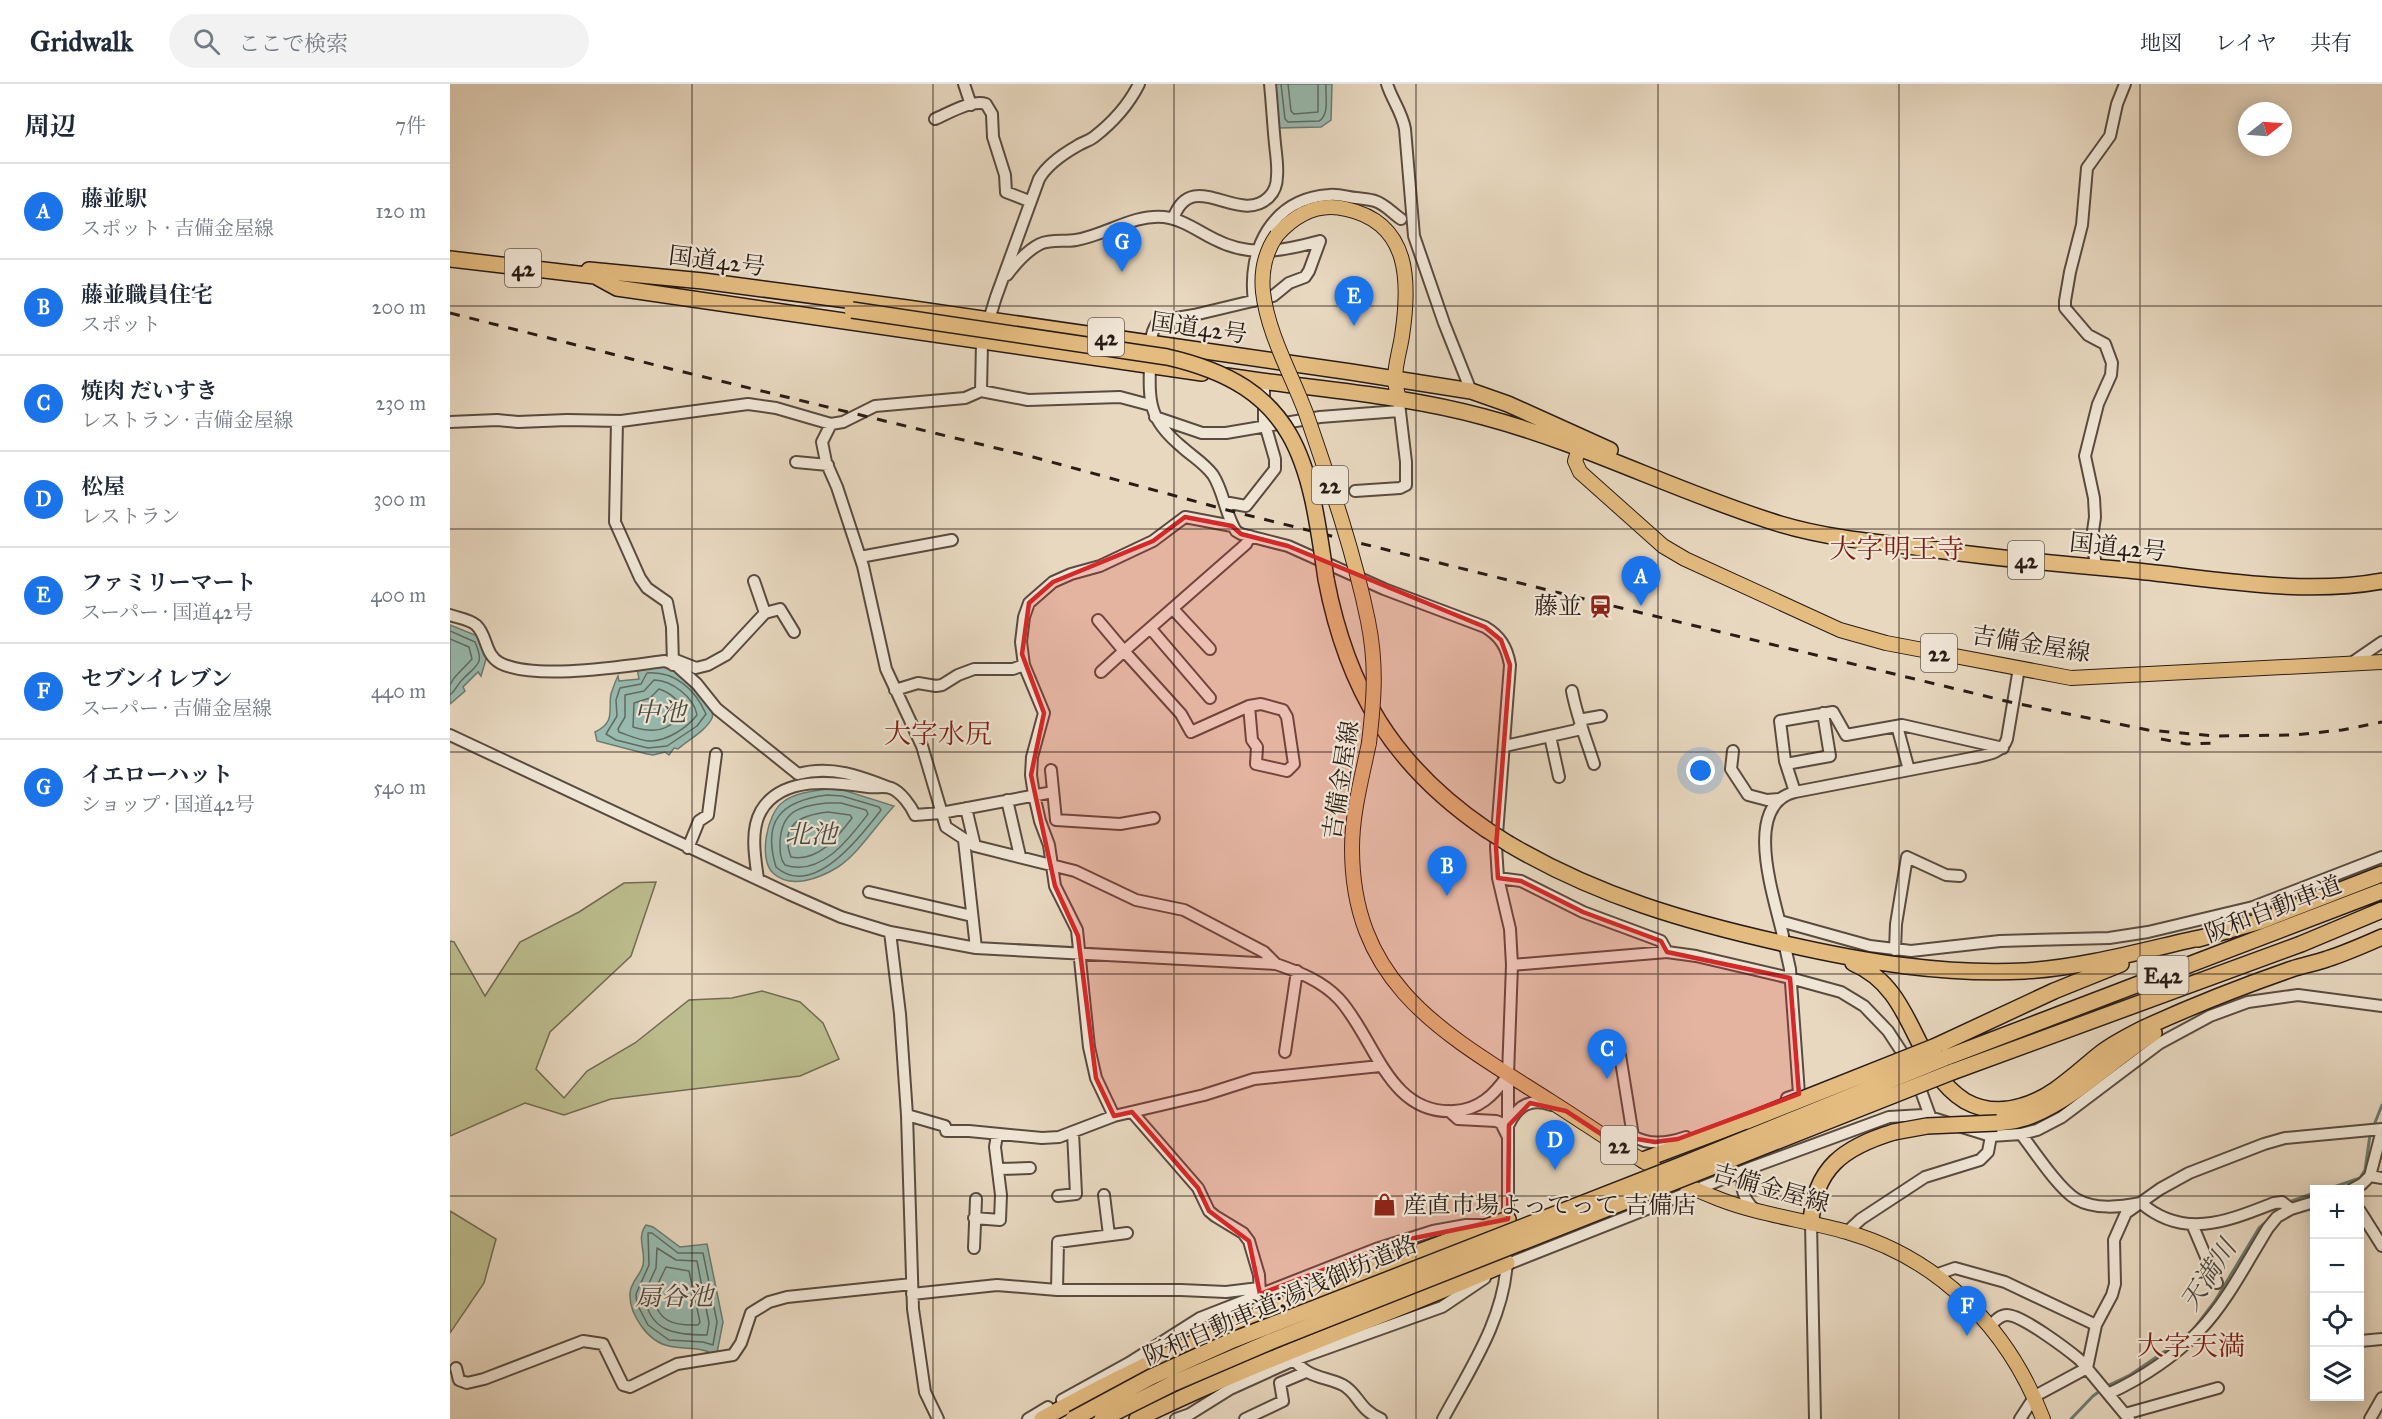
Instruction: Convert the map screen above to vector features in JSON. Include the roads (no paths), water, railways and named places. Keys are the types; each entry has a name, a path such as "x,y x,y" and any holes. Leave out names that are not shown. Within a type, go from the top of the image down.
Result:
{"highway":[{"name":"国道42号","path":"450,259 595,276 617,288 1483,416 1581,442"},
{"name":"国道42号","path":"514,267 609,271 704,281 1151,343 1471,392 1508,404 1581,442 1677,487 1725,506 1785,525 1861,540 2096,567 2309,587 2352,586 2382,581"},
{"path":"595,276 852,310 1167,357 1201,366 1238,383 1268,406 1298,448 1315,504 1326,579 1336,626 1346,655 1370,708 1396,747 1443,797 1509,844 1568,876 1657,912 1722,930 1896,966 1976,971 2025,970 2103,959 2208,936"},
{"path":"1643,1160 1747,1121 1944,1059 2082,978 2261,921 2382,874"},
{"name":"阪和自動車道","path":"1944,1059 2382,891"},
{"name":"阪和自動車道","path":"1944,1059 2301,944 2382,910"},
{"path":"1834,955 1864,969 1891,990 1940,1079 1966,1101 1988,1109 2001,1110 2030,1104 2126,1038 2226,995 2292,969 2328,959 2382,937"},
{"path":"1811,1223 1814,1194 1824,1174 1833,1163 1857,1146 1894,1132 1927,1126 1994,1130 2031,1116 2048,1109 2135,1045 2226,995"},
{"name":"阪和自動車道;湯浅御坊道路","path":"1072,1419 1151,1377 1233,1340 1712,1153 1944,1059"},
{"name":"阪和自動車道;湯浅御坊道路","path":"1102,1419 1174,1383 1293,1332 1944,1059"},
{"path":"1042,1419 1130,1371 1208,1336 1380,1266 1508,1220"},
{"path":"1137,1419 1178,1399 1507,1263"}],"main road":[{"name":"吉備金屋線","path":"1399,405 1395,381 1405,318 1406,281 1401,254 1395,242 1381,225 1360,213 1337,207 1307,211 1296,217 1277,235 1264,265 1262,282 1265,303 1277,342 1306,414 1364,602 1375,671 1375,700 1356,806 1352,847 1354,883 1368,933 1383,965 1415,1006 1455,1039 1624,1149 1695,1190 1755,1210 1847,1232 1892,1250 1935,1275 1991,1325 2014,1357 2035,1396 2043,1419"},
{"name":"吉備金屋線","path":"1581,442 1575,461 1580,472 1663,546 1685,559 1840,630 1886,643 2072,678 2382,662"}],"street":[{"path":"964,84 971,105"},
{"path":"981,392 982,342 1029,201 1044,170 1078,145 1094,138 1126,106 1139,84"},
{"path":"1173,219 1184,203 1197,196 1212,196 1245,207 1263,201 1273,191 1278,176 1270,84"},
{"path":"1388,84 1403,119 1406,217 1471,392"},
{"path":"2096,567 2092,538 2095,517 2094,498 2085,456 2098,404 2111,375 2112,363 2105,344 2088,335 2065,308 2065,301 2082,225 2087,168 2110,136 2117,104 2125,84"},
{"path":"935,118 971,105 982,102 986,104 992,114 993,137 1005,175 1006,192 1029,201"},
{"path":"1254,301 1252,276 1256,252 1268,229 1280,216 1296,205 1321,196 1348,196 1376,201 1406,217"},
{"path":"1381,225 1406,217"},
{"path":"1002,282 1018,261 1039,245 1046,242 1078,240 1142,218 1173,219 1224,244 1256,252 1276,252 1320,241 1305,276 1273,296 1159,321 1152,331 1150,366 1150,405 1155,417 1174,440 1206,466 1215,478 1232,526 1241,534 1288,546 1375,585 1479,624 1494,633 1507,648 1510,665 1496,847 1498,878 1510,928 1512,965 1507,1263 1503,1287 1490,1330 1443,1419"},
{"path":"1224,502 1246,506 1275,469 1275,459 1266,426 1264,382"},
{"path":"450,422 617,421 748,404 784,410 831,424 843,422 875,406 965,398 981,392 1028,400 1120,398 1150,405"},
{"path":"1155,417 1202,433 1242,431 1399,405 1406,462 1406,485 1400,488 1355,491"},
{"path":"617,421 615,522 640,578 647,588 667,602 673,662 697,684 717,709 798,774 813,770 830,770 859,776 890,788 911,807 915,815 941,813 1053,792"},
{"path":"831,424 822,442 860,557 886,669 922,746 932,773 946,827 975,846 1075,871 1136,900 1184,910 1264,952 1276,964"},
{"path":"796,462 828,465"},
{"path":"1114,1116 1096,1078 1089,1047 1077,930 1055,886 1049,845 1034,795 1031,775 1032,757 1044,713 1024,665 1021,642 1024,617 1029,603 1053,582 1100,566 1153,541 1185,517 1232,526"},
{"path":"1101,672 1246,544 1250,536"},
{"path":"860,557 952,540"},
{"path":"754,581 765,613"},
{"path":"450,615 472,622 478,627 488,652 499,663 520,670 552,671 665,661 696,668 708,665 726,655 765,613 780,609 794,632"},
{"path":"1173,609 1210,649"},
{"path":"1098,620 1181,714 1191,732 1249,706 1261,704 1283,710 1287,717 1294,764 1287,771 1256,764 1257,747 1252,740 1249,706"},
{"path":"1150,629 1210,698"},
{"path":"2350,664 2382,642"},
{"path":"895,690 918,683 942,685 974,669 1013,669 1024,665"},
{"path":"1733,751 1731,769 1748,795 1767,800 1779,799 1795,792 1988,754 2003,748 2007,740 2019,668"},
{"path":"1572,691 1594,764"},
{"path":"1795,792 1786,764 1780,722 1833,712 1846,735 1897,726 1911,726 2003,748"},
{"path":"1786,764 1830,756 1823,713"},
{"path":"1505,746 1577,730 1584,719 1601,716"},
{"path":"1897,726 1909,770"},
{"path":"450,735 688,848 842,917 890,932 976,948 1276,964 1297,971 1321,984 1339,1000 1360,1028 1380,1066 1397,1088 1419,1104 1435,1110 1470,1109 1482,1103 1509,1075"},
{"path":"1550,736 1559,777"},
{"path":"688,848 699,821 708,815 716,754"},
{"path":"1051,770 1056,820 1120,824 1154,818"},
{"path":"758,879 754,839 757,820 762,809 771,799 789,789 815,782 890,788"},
{"path":"1779,799 1767,820 1764,843 1783,936"},
{"path":"1007,800 1020,856"},
{"path":"966,808 975,846"},
{"path":"964,840 976,948"},
{"path":"1895,950 1896,924 1907,857 1946,875 1960,876"},
{"path":"1780,921 1870,946 1895,950 1931,951 2000,941 2109,938 2148,932 2253,907 2382,857"},
{"path":"1498,878 1521,881 1583,912 1661,941 1667,952"},
{"path":"869,892 972,916"},
{"path":"890,932 900,1014 907,1115 912,1289 918,1354 925,1392 938,1419"},
{"path":"1633,1136 1647,1142 1678,1139 1799,1094 1791,978 1786,951"},
{"path":"1512,965 1667,952 1696,956 1791,978 1840,993 1855,1000 1872,1013 1909,1062 1930,1116"},
{"path":"1285,1052 1297,971"},
{"path":"1176,1419 1190,1414 1230,1389 1294,1360 1442,1307 1507,1263 1889,1117 1910,1114 1930,1116 1951,1125 2021,1134 2044,1127 2062,1117 2134,1060 2169,1037 2236,1006 2260,999 2298,995 2382,1006"},
{"path":"1620,1054 1633,1136 1624,1149"},
{"path":"907,1115 945,1126 946,1131 1042,1138 1059,1137 1114,1116 1204,1095 1254,1078 1380,1066"},
{"path":"1509,1125 1518,1109 1537,1101 1566,1111"},
{"path":"1449,1111 1458,1119 1490,1119 1501,1123 1509,1143"},
{"path":"1132,1112 1198,1188 1209,1211 1243,1233 1249,1241 1259,1275 1260,1291"},
{"path":"2020,1419 2035,1396 2087,1368 2096,1325 2110,1301 2115,1284 2114,1249 2117,1230 2126,1213 2160,1189 2189,1173 2264,1144 2286,1138 2381,1129 2370,1176 2362,1185"},
{"path":"1847,1232 1861,1219 1925,1177 1980,1160 1988,1152 1994,1130"},
{"path":"1058,1196 1076,1194 1073,1132"},
{"path":"2021,1134 2075,1199 2107,1207 2141,1203 2165,1220 2192,1224 2221,1222 2274,1203 2282,1202 2291,1209"},
{"path":"974,1218 1000,1220 999,1169 995,1147 997,1135"},
{"path":"1754,1167 1744,1177 1742,1188 1749,1204 1755,1210"},
{"path":"999,1169 1030,1168"},
{"path":"2370,1176 2382,1178"},
{"path":"1104,1195 1109,1235"},
{"path":"974,1248 976,1199"},
{"path":"2108,1393 2139,1378 2200,1330 2220,1304 2277,1217 2291,1209 2310,1203"},
{"path":"2364,1217 2382,1246"},
{"path":"1028,1419 1130,1363 1200,1318 1260,1291 1433,1231 1508,1220"},
{"path":"1811,1223 1815,1419"},
{"path":"2192,1224 2217,1283"},
{"path":"1057,1290 1058,1242 1127,1233"},
{"path":"1935,1275 1955,1268 2005,1282 2096,1325"},
{"path":"456,1368 459,1380 466,1383 484,1379 583,1341 603,1344 623,1386 630,1387 677,1364 733,1355 741,1343 751,1312 769,1302 787,1297 997,1285 1057,1290 1260,1291"},
{"path":"1991,1325 2007,1315 2023,1321 2071,1352 2127,1417 2218,1388"},
{"path":"2364,1341 2382,1339"},
{"path":"1294,1360 1312,1376 1342,1385 1352,1391 1371,1418"},
{"path":"1245,1419 1283,1401 1280,1383 1306,1372"},
{"path":"2370,1419 2382,1398"}],"water":[{"path":"1275,84 1332,84 1331,120 1321,127 1279,128"},
{"path":"450,625 480,637 486,659 481,676 478,672 463,687 465,691 450,704"},
{"name":"中池","path":"668,667 696,689 712,712 709,723 678,749 674,748 669,755 665,752 647,754 597,741 595,732 602,728 608,720 611,694 618,676 619,681 639,679 637,668"},
{"name":"北池","path":"827,789 843,790 894,806 860,847 838,867 806,880 788,881 780,878 768,866 765,847 769,826 777,808 793,796"},
{"name":"扇谷池","path":"646,1225 653,1227 680,1247 707,1244 723,1322 717,1353 661,1343 647,1333 636,1318 630,1294 643,1265 641,1239"}],"waterway":[{"name":"天満川","path":"2340,1185 2360,1178 2365,1170 2370,1135 2382,1105"},
{"name":"天満川","path":"2193,1330 2215,1301 2259,1228 2289,1202 2310,1194"},
{"name":"天満川","path":"2071,1419 2093,1396 2107,1386 2130,1375 2186,1337"}],"railway":[{"path":"450,313 1033,457 1227,510 2014,703 2148,730 2215,736 2294,735 2342,730 2382,722"},
{"path":"2161,739 2187,744 2215,743"}],"place":[{"name":"イエローハット","path":"1122,272"},
{"name":"ファミリーマート","path":"1354,326"},
{"name":"藤並","path":"1600,606"},
{"name":"藤並駅","path":"1641,606"},
{"name":"藤並職員住宅","path":"1447,896"},
{"name":"焼肉 だいすき","path":"1607,1079"},
{"name":"松屋","path":"1555,1170"},
{"name":"産直市場よってって 吉備店","path":"1385,1205"},
{"name":"セブンイレブン","path":"1967,1336"}],"district":[{"name":"大字明王寺","path":"1897,549"},
{"name":"大字水尻","path":"938,734"},
{"name":"大字天満","path":"2191,1346"}]}
